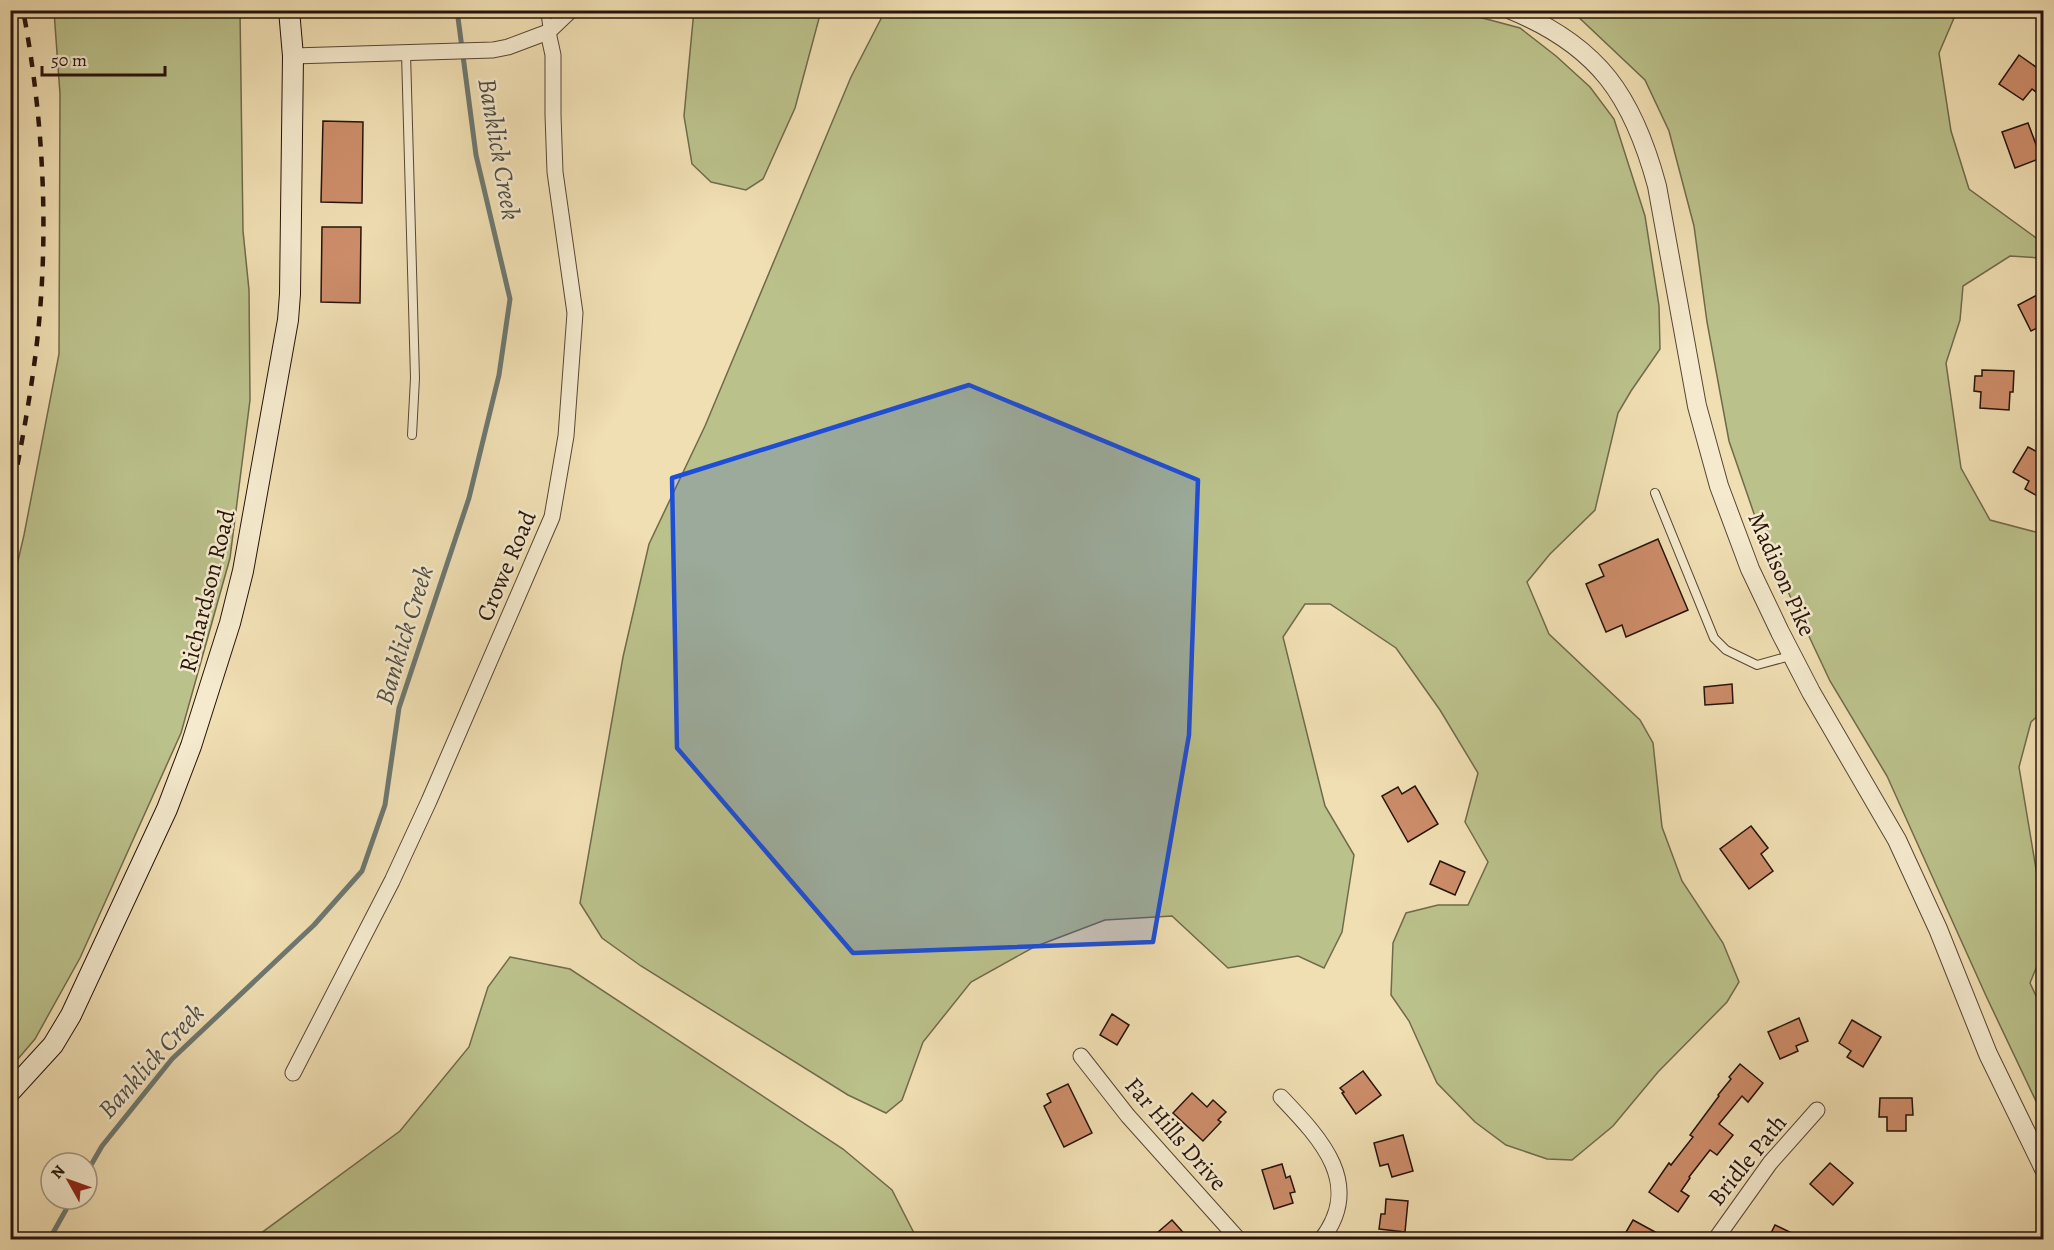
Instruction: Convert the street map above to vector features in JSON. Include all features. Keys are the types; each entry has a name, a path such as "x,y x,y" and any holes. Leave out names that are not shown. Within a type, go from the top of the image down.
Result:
{"main road":[{"name":"Richardson Road","path":"10,1092 53,1045 71,1015 166,809 191,746 230,623 243,571 288,320 293,56 289,10"}],"street":[{"path":"293,56 493,50 508,47 548,32 571,10"},
{"name":"Madison Pike","path":"1511,10 1540,22 1570,41 1598,65 1611,80 1636,124 1648,153 1657,186 1697,406 1719,486 1750,569 1792,655 1897,840 1938,929 1988,1054 2043,1169"},
{"name":"Crowe Road","path":"293,1073 392,881 552,517 566,436 576,313 555,172 553,55 548,32"},
{"name":"Far Hills Drive","path":"1081,1056 1128,1116 1239,1239"},
{"path":"1281,1097 1323,1146 1332,1161 1337,1177 1340,1198 1331,1226 1321,1239"},
{"name":"Bridle Path","path":"1715,1239 1770,1163 1817,1110"}],"lane":[{"path":"545,10 548,32"},
{"path":"406,53 415,378 412,435"},
{"path":"1655,493 1714,638 1726,650 1756,665 1792,655"}],"highlighted area":[{"path":"969,385 1198,480 1189,735 1153,942 853,953 677,748 672,478"}],"green space":[{"path":"694,10 821,11 795,108 763,179 746,190 711,182 692,164 684,116"},
{"path":"54,11 240,11 243,231 249,290 250,400 230,558 181,733 80,958 35,1039 11,1067 10,595 59,354 60,94"},
{"path":"885,11 1444,11 1475,16 1520,28 1590,87 1614,119 1645,216 1659,306 1660,349 1618,413 1595,510 1550,554 1527,582 1549,634 1640,720 1653,743 1662,827 1682,881 1723,943 1739,982 1727,1002 1658,1072 1613,1126 1572,1160 1547,1159 1506,1145 1475,1122 1437,1083 1409,1021 1391,995 1393,943 1406,913 1438,905 1468,905 1488,862 1465,822 1478,773 1440,710 1396,648 1330,604 1305,604 1283,637 1325,806 1354,855 1342,932 1324,968 1298,956 1228,968 1172,916 1105,920 1034,947 971,982 923,1042 902,1100 886,1113 848,1095 641,966 602,938 580,903 623,657 649,544 705,426 851,77"},
{"path":"1572,11 1957,11 1939,53 1951,131 1969,189 2043,243 2040,258 2010,256 1963,286 1960,320 1946,363 1961,468 1990,520 2043,534 2043,711 2031,722 2019,767 2043,911 2039,961 2030,983 2043,1011 2043,1116 1887,776 1830,681 1761,534 1729,441 1707,322 1694,226 1669,131 1645,80"},
{"path":"510,957 570,969 843,1149 892,1190 917,1239 253,1239 400,1131 469,1047 488,987"}],"building":[{"path":"2019,55 2043,72 2043,97 2032,89 2023,100 1999,84"},
{"path":"323,121 363,122 362,203 321,202"},
{"path":"2028,123 2041,158 2015,168 2002,132"},
{"path":"322,227 361,227 360,303 321,302"},
{"path":"2043,292 2043,325 2031,331 2018,305"},
{"path":"1982,370 2014,371 2009,410 1980,408 1981,392 1974,391 1975,376 1982,376"},
{"path":"2028,447 2043,455 2043,489 2039,497 2025,489 2029,481 2013,472"},
{"path":"1658,539 1688,610 1626,637 1622,625 1606,632 1586,584 1604,576 1599,565"},
{"path":"1732,684 1733,703 1705,705 1704,687"},
{"path":"1415,786 1438,824 1408,842 1382,796 1398,787 1402,794"},
{"path":"1751,826 1768,848 1761,854 1773,871 1749,889 1720,849"},
{"path":"1440,861 1465,872 1455,895 1430,884"},
{"path":"1112,1014 1129,1025 1117,1045 1100,1035"},
{"path":"1799,1018 1808,1041 1796,1046 1798,1051 1780,1059 1768,1032"},
{"path":"1852,1020 1881,1037 1863,1067 1847,1057 1851,1051 1839,1043"},
{"path":"1740,1064 1763,1083 1748,1102 1742,1096 1719,1124 1733,1135 1717,1155 1710,1150 1689,1177 1681,1191 1689,1196 1678,1212 1649,1192 1669,1163 1671,1165 1693,1137 1690,1135"},
{"path":"1363,1071 1381,1095 1356,1114 1340,1088"},
{"path":"1068,1084 1092,1133 1064,1147 1044,1106 1051,1102 1047,1094"},
{"path":"1192,1093 1207,1107 1213,1100 1226,1112 1218,1120 1221,1122 1203,1141 1173,1113"},
{"path":"1880,1098 1912,1098 1913,1115 1906,1115 1906,1131 1887,1131 1887,1117 1879,1117"},
{"path":"1403,1135 1413,1171 1392,1177 1388,1164 1380,1166 1374,1143"},
{"path":"1830,1163 1853,1183 1833,1205 1810,1184"},
{"path":"1282,1164 1286,1178 1290,1176 1295,1192 1290,1193 1293,1203 1274,1209 1262,1170"},
{"path":"1386,1199 1408,1201 1405,1232 1379,1229 1381,1214 1385,1214"},
{"path":"1172,1220 1189,1239 1150,1239"},
{"path":"1633,1220 1668,1239 1622,1239"},
{"path":"1775,1225 1804,1239 1768,1239"}],"waterway":[{"name":"Banklick Creek","path":"99,1151 172,1059 314,925 362,871 385,805 399,708 469,498 499,375 510,299 476,155 457,10"},
{"name":"Banklick Creek","path":"49,1240 65,1211"}],"railway":[{"path":"10,504 36,354 43,252 39,131 23,10"}]}
